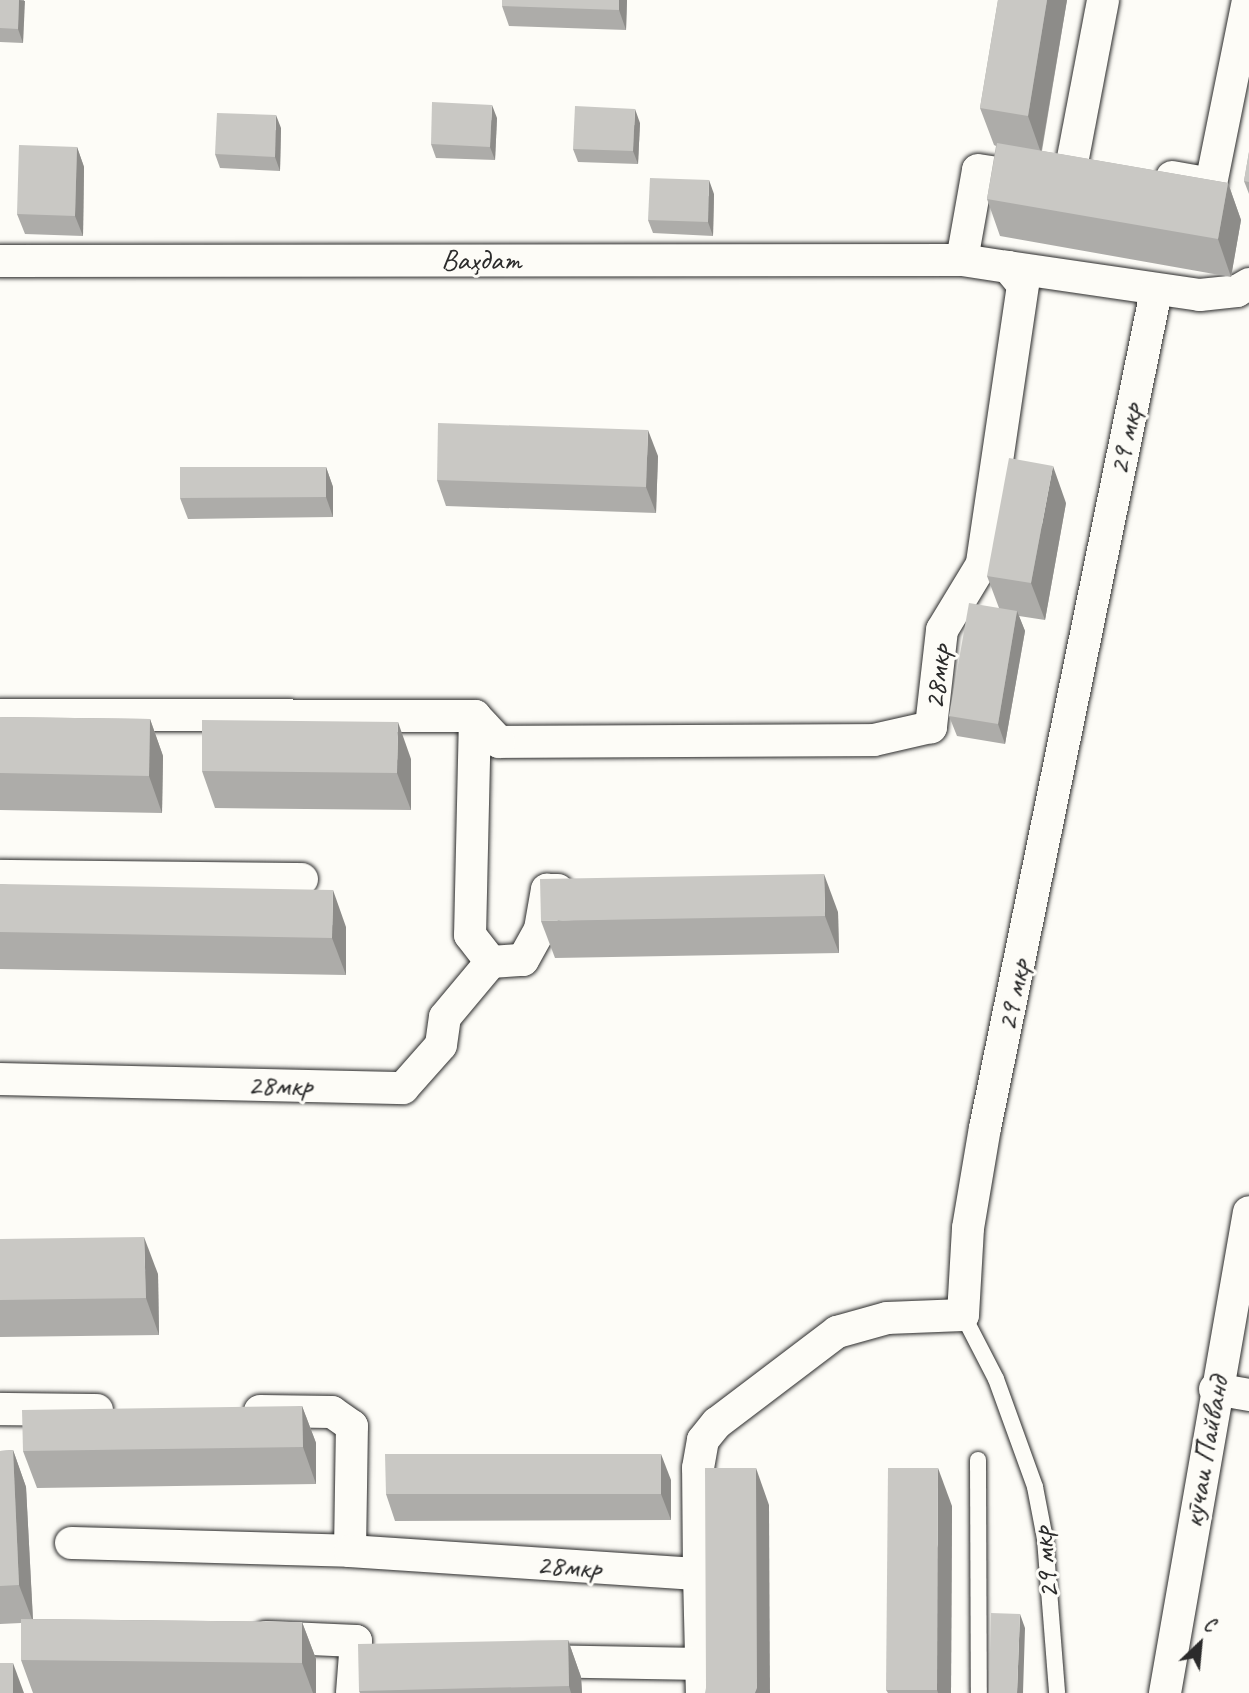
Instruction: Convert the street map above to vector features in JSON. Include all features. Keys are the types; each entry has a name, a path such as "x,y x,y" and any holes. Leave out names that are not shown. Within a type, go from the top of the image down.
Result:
{"street":[{"path":"1103,0 1084,159 1068,184 978,170 962,260 1199,295 1237,291 1249,284"},
{"path":"1147,172 1211,184 1248,0"},
{"name":"Ваҳдат","path":"0,261 962,260"},
{"name":"28мкр","path":"475,716 499,742 874,740 931,727 942,630 982,564 1023,285 1008,267"},
{"name":"29 мкр","path":"963,1315 968,1228 985,1128 1156,290"},
{"path":"0,715 475,716 470,934 491,962 523,960 540,929 547,890 589,890"},
{"path":"0,876 302,879"},
{"name":"28мкр","path":"0,1079 403,1088 441,1045 445,1017 491,962"},
{"name":"кӯчаи Пайванд","path":"1165,1693 1215,1389 1249,1212"},
{"path":"507,1660 701,1678 698,1468 703,1440 724,1417 837,1332 887,1318 963,1315"},
{"path":"1215,1389 1249,1395"},
{"path":"0,1409 133,1410"},
{"path":"226,1411 332,1412 345,1417 352,1426 350,1551"},
{"name":"28мкр","path":"71,1543 350,1551 699,1574"},
{"path":"233,1636 356,1641 369,1657 352,1693"}],"lane":[{"name":"29 мкр","path":"963,1315 1001,1391 1035,1487 1045,1539 1057,1693"},
{"path":"978,1460 979,1693"}],"building":[{"path":"0,0 19,0 18,29 0,28"},
{"path":"502,0 619,0 619,10 502,6"},
{"path":"998,0 1047,0 1028,116 980,108"},
{"path":"432,102 492,105 490,147 431,144"},
{"path":"575,106 635,109 633,151 573,149"},
{"path":"217,113 276,115 275,157 215,154"},
{"path":"997,143 1228,183 1218,239 987,199"},
{"path":"19,145 77,147 75,216 17,214"},
{"path":"1249,152 1249,182 1244,181"},
{"path":"650,178 709,180 708,222 648,220"},
{"path":"438,423 648,430 646,487 437,480"},
{"path":"1009,458 1053,466 1031,583 987,576"},
{"path":"180,467 326,467 326,497 180,498"},
{"path":"969,603 1017,611 998,724 949,716"},
{"path":"0,717 150,719 149,776 0,773"},
{"path":"202,720 398,722 397,773 202,771"},
{"path":"824,874 825,916 541,921 540,879"},
{"path":"0,884 333,890 332,938 0,932"},
{"path":"144,1237 146,1298 0,1300 0,1239"},
{"path":"302,1406 303,1447 23,1451 22,1410"},
{"path":"13,1450 19,1585 0,1586 0,1451"},
{"path":"385,1454 661,1454 661,1494 386,1494"},
{"path":"705,1468 756,1468 755,1693 705,1693"},
{"path":"888,1468 938,1468 937,1690 886,1690"},
{"path":"991,1613 1020,1614 1017,1693 989,1693"},
{"path":"21,1619 302,1622 302,1663 21,1660"},
{"path":"568,1640 569,1686 359,1691 358,1644"},
{"path":"0,1663 13,1663 13,1693 0,1693"}]}
